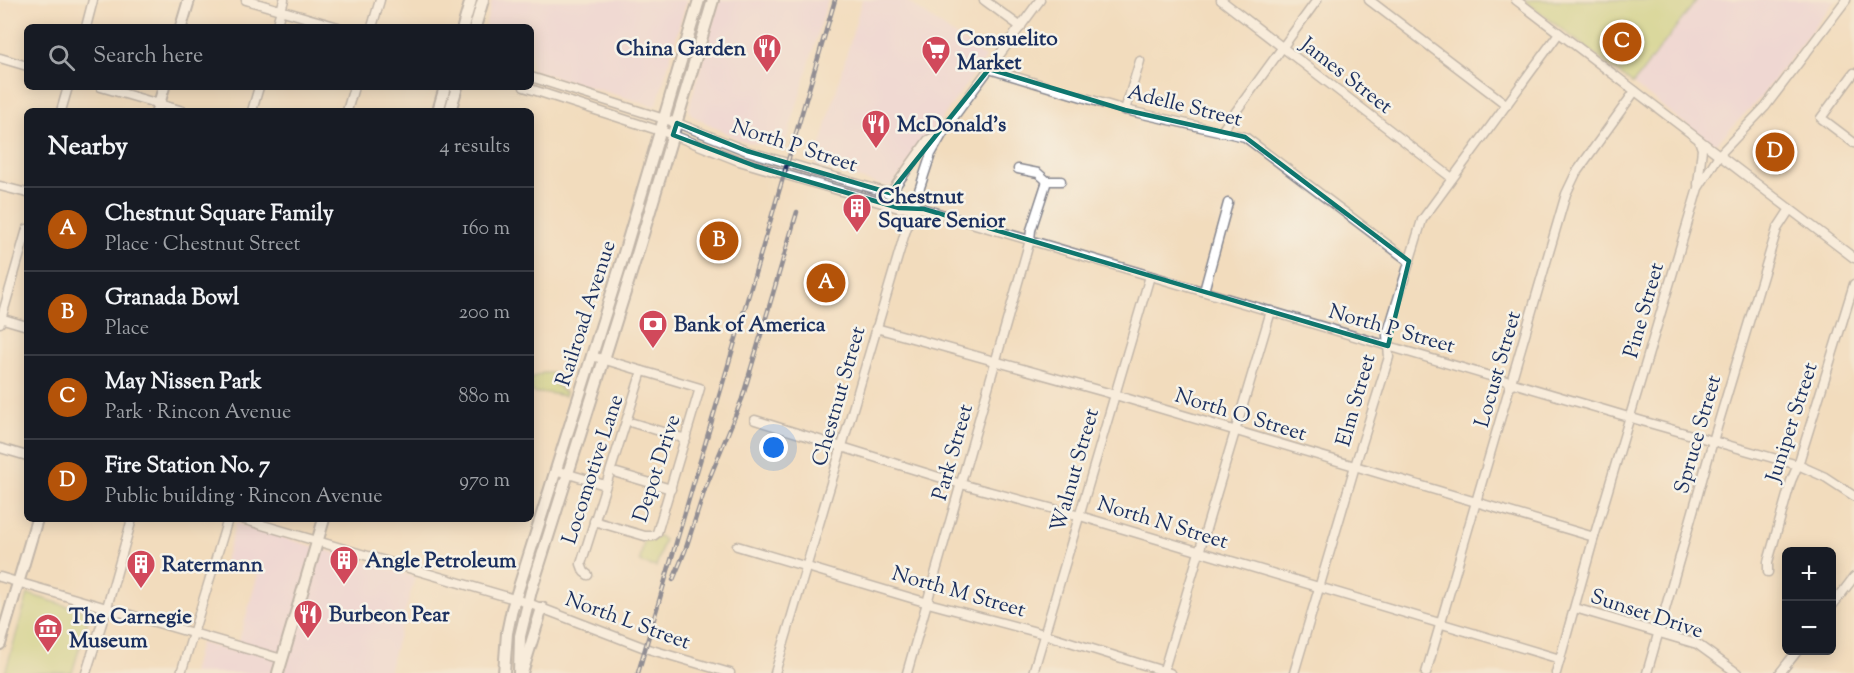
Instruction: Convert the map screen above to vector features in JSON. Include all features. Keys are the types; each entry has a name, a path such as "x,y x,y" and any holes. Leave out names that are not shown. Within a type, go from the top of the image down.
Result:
{"main road":[{"path":"183,24 189,0"},
{"path":"464,24 471,0"},
{"path":"476,24 483,0"},
{"name":"Railroad Avenue","path":"504,673 507,633 515,599 622,260 699,0"},
{"name":"Railroad Avenue","path":"520,673 520,636 528,603 713,0"},
{"path":"158,107 163,90"},
{"path":"439,108 444,90"},
{"path":"451,108 456,90"},
{"path":"0,644 36,522"},
{"path":"278,673 323,522"},
{"path":"520,673 542,608"}],"street":[{"path":"87,24 93,0"},
{"path":"246,0 328,24"},
{"path":"277,24 284,0"},
{"path":"373,24 380,0"},
{"path":"984,0 1021,27"},
{"path":"888,192 894,188 928,140 943,133 1040,0"},
{"name":"James Street","path":"1221,0 1452,178"},
{"path":"1221,132 1317,0"},
{"path":"1369,0 1507,105"},
{"path":"1516,0 1854,258"},
{"name":"Pine Street","path":"1556,673 1698,188 1719,155 1765,107 1846,0"},
{"name":"Elm Street","path":"1294,673 1389,357 1387,335 1422,220 1559,33"},
{"path":"0,58 24,65"},
{"path":"1125,110 1140,61"},
{"name":"Adelle Street","path":"989,69 1125,110 1245,137 1409,261"},
{"path":"1854,73 1821,118 1854,143"},
{"name":"North P Street","path":"534,78 677,123 747,151 888,192 905,198 914,207"},
{"path":"62,108 67,90"},
{"path":"110,90 158,107"},
{"path":"253,108 258,90"},
{"path":"348,108 353,90"},
{"name":"North P Street","path":"533,90 673,135 755,166 899,208 914,207 1030,240 1630,418 1798,465 1825,477 1854,496"},
{"name":"Locust Street","path":"1426,673 1566,194 1576,173 1635,91"},
{"name":"Chestnut Street","path":"776,673 876,328 931,154 943,133"},
{"path":"1698,188 1702,149 1699,140"},
{"path":"1018,169 1038,173 1047,181 1061,181"},
{"name":"Park Street","path":"907,673 1031,230 1047,181"},
{"path":"0,186 24,192"},
{"path":"1204,291 1228,203"},
{"name":"Spruce Street","path":"1647,673 1713,441 1778,229 1790,209"},
{"path":"24,239 0,320 24,325"},
{"name":"Walnut Street","path":"1033,673 1150,276"},
{"name":"Juniper Street","path":"1768,572 1768,562 1791,481 1854,284"},
{"path":"1165,672 1198,551 1270,311"},
{"name":"North O Street","path":"876,328 1115,395 1594,537"},
{"path":"592,356 642,371"},
{"name":"Depot Drive","path":"594,521 645,536 653,536 659,529 700,388 642,371"},
{"name":"Locomotive Lane","path":"588,575 581,564 642,371"},
{"name":"North N Street","path":"755,420 961,484 1080,516 1560,659"},
{"path":"633,423 686,439"},
{"path":"0,448 24,455"},
{"path":"555,470 605,485"},
{"path":"617,473 671,489"},
{"path":"86,673 131,522"},
{"path":"181,673 227,522"},
{"name":"North L Street","path":"252,522 528,603 638,645 730,673"},
{"name":"North M Street","path":"737,546 928,603 1044,634 1165,672"},
{"path":"0,577 282,659"},
{"path":"1836,601 1853,581"},
{"name":"Sunset Drive","path":"1575,608 1697,644 1737,673"},
{"path":"1780,673 1794,655"}],"highlighted area":[{"path":"989,69 1125,110 1245,137 1409,261 1388,346 924,209 899,208 755,166 673,135 677,123 747,151 890,193"}],"shaded area":[{"path":"492,0 687,0 657,104 654,106 534,71 534,24 486,24"},
{"path":"719,0 828,0 784,149 739,140 693,116 689,111"},
{"path":"862,0 906,0 986,58 893,185 889,187 815,166"},
{"path":"1697,0 1835,0 1761,97 1717,143 1708,141 1633,84"},
{"path":"236,523 415,577 388,673 192,673 200,643 236,651 258,574 224,564"}],"green space":[{"path":"1524,0 1697,0 1633,84"},
{"path":"543,373 552,373 556,385 565,392 565,396 535,393 534,377"},
{"path":"659,536 664,540 656,567 642,563 640,560 644,540 653,540"},
{"path":"28,594 90,613 72,673 5,673"}],"railway":[{"path":"638,673 835,0"},
{"path":"673,580 705,489 742,399 797,212"}],"place":[{"name":"May Nissen Park","path":"1622,42"},
{"name":"China Garden","path":"767,74"},
{"name":"Consuelito Market","path":"936,76"},
{"name":"McDonald's","path":"876,150"},
{"name":"Fire Station No. 7","path":"1775,152"},
{"name":"Chestnut Square Senior","path":"857,234"},
{"name":"Granada Bowl","path":"719,241"},
{"name":"Chestnut Square Family","path":"826,283"},
{"name":"Bank of America","path":"653,350"},
{"name":"Angle Petroleum","path":"344,586"},
{"name":"Ratermann","path":"141,590"},
{"name":"Burbeon Pear","path":"308,640"},
{"name":"The Carnegie Museum","path":"48,654"}]}
